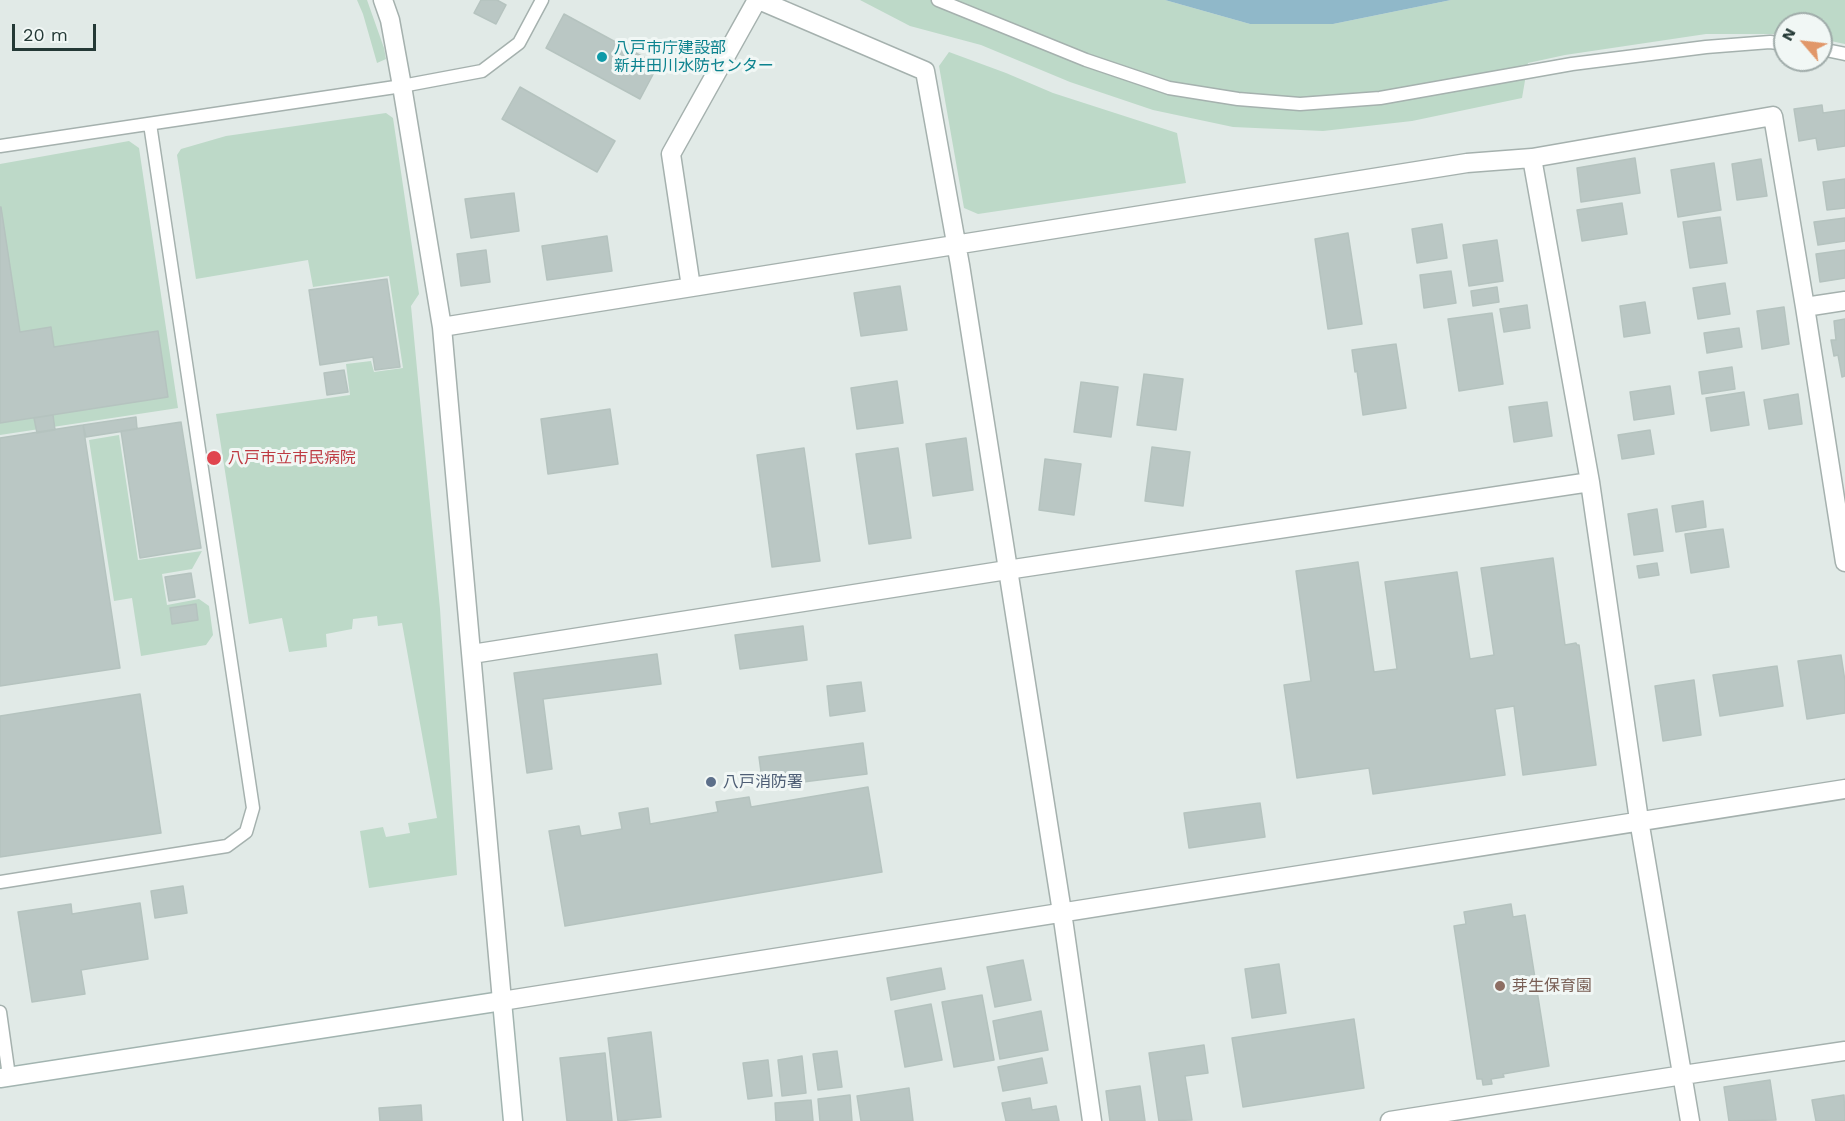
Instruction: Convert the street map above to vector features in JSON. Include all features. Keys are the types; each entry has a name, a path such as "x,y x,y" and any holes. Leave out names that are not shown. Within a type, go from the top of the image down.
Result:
{"street":[{"path":"383,0 390,20 402,86 442,327 513,1121"},
{"path":"691,287 671,154 758,0 925,71 957,245 1062,912 1092,1121"},
{"path":"442,327 1467,163 1532,158 1773,116 1843,538 1845,562"},
{"path":"1532,158 1590,482 1639,820 1690,1121"},
{"path":"1805,307 1845,301"},
{"path":"472,654 1590,482"},
{"path":"5,1077 1845,789"},
{"path":"1390,1121 1436,1117 1683,1075 1845,1052"}],"lane":[{"path":"0,146 402,86 482,71 519,43 542,0"},
{"path":"938,0 1076,56 1169,88 1238,99 1300,104 1380,98 1572,64 1706,47 1773,42"},
{"path":"0,882 226,846 246,832 253,808 150,124"},
{"path":"0,1012 5,1077"}],"green space":[{"path":"357,0 367,0 384,48 386,59 377,63 363,14"},
{"path":"860,0 1165,0 1250,24 1333,24 1451,0 1845,0 1845,44 1833,42 1833,12 1773,12 1773,34 1706,34 1565,55 1528,63 1522,98 1412,121 1323,131 1233,127 1153,110 1070,82 981,45 910,26"},
{"path":"949,52 1053,93 1177,133 1186,183 978,214 964,208 939,66"},
{"path":"386,113 393,118 419,294 411,306 440,609 457,875 369,888 360,831 383,827 386,837 410,833 408,823 437,818 402,623 378,626 377,616 353,619 352,629 326,634 327,647 289,652 282,618 249,624 216,414 350,395 346,364 371,361 374,372 403,368 389,276 313,287 308,260 196,279 177,155 181,149 226,136"},
{"path":"129,141 139,148 178,408 0,435 0,164"},
{"path":"119,435 138,560 202,551 192,569 162,574 167,605 199,599 209,606 213,635 206,645 141,656 132,598 114,601 89,440"}],"water":[{"path":"1165,0 1451,0 1333,24 1250,24"}],"building":[{"path":"481,0 497,0 506,5 496,24 474,13"},
{"name":"八戸市庁建設部 新井田川水防センター","path":"564,14 658,65 640,99 546,48"},
{"path":"520,87 615,141 597,172 502,119"},
{"path":"1822,105 1823,113 1845,110 1845,146 1818,150 1816,138 1799,141 1794,109"},
{"path":"1635,158 1640,193 1581,202 1577,168"},
{"path":"1761,159 1767,196 1737,200 1732,164"},
{"path":"1714,163 1721,210 1678,217 1671,170"},
{"path":"1845,179 1845,208 1827,210 1823,182"},
{"path":"514,193 519,231 471,238 465,199"},
{"path":"1622,203 1627,234 1582,241 1577,210"},
{"path":"0,207 20,332 51,327 54,347 158,331 168,397 0,423"},
{"path":"1720,217 1727,263 1690,268 1683,222"},
{"path":"1845,218 1845,241 1818,245 1814,222"},
{"path":"1442,224 1447,258 1417,263 1412,229"},
{"path":"1348,233 1362,324 1328,329 1315,239"},
{"path":"607,236 612,271 547,280 542,246"},
{"path":"1497,240 1503,281 1469,286 1463,245"},
{"path":"486,250 490,282 461,286 457,254"},
{"path":"1845,250 1845,278 1820,282 1816,254"},
{"path":"1451,271 1456,303 1424,308 1420,275"},
{"path":"387,279 400,367 375,370 373,357 320,365 309,290"},
{"path":"1725,283 1730,314 1698,319 1693,288"},
{"path":"900,286 907,330 861,336 854,293"},
{"path":"1497,287 1499,302 1473,306 1471,291"},
{"path":"1645,302 1650,333 1624,337 1620,306"},
{"path":"1527,305 1530,328 1504,332 1500,309"},
{"path":"1784,307 1789,344 1762,349 1757,311"},
{"path":"1492,313 1503,384 1459,391 1448,319"},
{"path":"1845,319 1845,376 1842,377 1838,355 1834,356 1831,340 1836,340 1834,321"},
{"path":"1739,328 1742,347 1707,353 1704,333"},
{"path":"1396,344 1406,408 1363,415 1352,350"},
{"path":"1732,367 1735,389 1702,394 1699,372"},
{"path":"344,370 348,392 327,395 324,373"},
{"path":"1144,374 1183,379 1176,430 1137,425"},
{"path":"897,381 903,423 857,429 851,388"},
{"path":"1081,382 1118,387 1111,437 1074,432"},
{"path":"1670,386 1674,414 1634,420 1630,392"},
{"path":"1744,392 1749,425 1711,431 1706,398"},
{"path":"1798,394 1802,424 1769,429 1764,400"},
{"path":"1547,402 1552,436 1514,442 1509,407"},
{"path":"610,409 618,464 548,474 541,419"},
{"path":"53,415 55,430 37,433 34,418"},
{"path":"136,417 137,429 86,437 83,425"},
{"path":"181,422 201,548 140,558 121,431"},
{"path":"83,425 120,668 0,686 0,438"},
{"path":"1650,430 1654,454 1622,459 1618,435"},
{"path":"966,438 973,490 933,496 926,444"},
{"path":"1152,447 1190,452 1183,506 1145,501"},
{"path":"804,448 820,561 772,567 757,455"},
{"path":"898,448 911,538 869,544 856,454"},
{"path":"1045,459 1081,464 1074,515 1039,510"},
{"path":"1703,501 1706,527 1676,532 1672,506"},
{"path":"1657,509 1663,551 1634,555 1628,514"},
{"path":"1723,529 1729,567 1691,573 1685,534"},
{"path":"1553,558 1565,645 1576,643 1579,645 1596,765 1523,775 1514,706 1495,709 1505,775 1373,794 1369,768 1297,778 1284,685 1311,681 1296,571 1358,562 1374,672 1397,669 1385,582 1457,572 1470,659 1494,655 1481,568"},
{"path":"1657,563 1659,575 1639,578 1637,566"},
{"path":"191,573 195,597 169,601 165,577"},
{"path":"196,604 198,620 172,624 170,608"},
{"path":"803,626 807,660 740,669 735,635"},
{"path":"657,654 661,684 543,699 552,769 527,773 514,673"},
{"path":"1841,655 1845,681 1845,713 1807,719 1798,661"},
{"path":"1777,666 1783,706 1720,716 1713,675"},
{"path":"1694,680 1701,735 1663,741 1655,686"},
{"path":"861,682 865,711 830,716 827,686"},
{"path":"140,694 161,833 0,857 0,716"},
{"path":"863,743 867,774 763,787 759,757"},
{"path":"868,787 882,872 565,926 549,831 579,826 581,836 622,829 619,813 648,808 650,824 718,812 716,802 749,797 751,807"},
{"path":"1260,803 1265,837 1189,848 1184,813"},
{"path":"183,886 187,913 155,918 151,891"},
{"path":"140,903 148,959 81,970 85,994 32,1002 18,912 71,904 72,914"},
{"path":"1511,904 1513,917 1525,915 1549,1066 1503,1074 1504,1077 1491,1079 1492,1084 1483,1085 1482,1079 1477,1079 1454,926 1466,924 1464,912"},
{"path":"1023,960 1031,1000 995,1007 987,967"},
{"path":"1279,964 1286,1013 1252,1018 1245,969"},
{"path":"941,968 945,989 891,1000 887,978"},
{"path":"982,995 994,1060 954,1067 942,1002"},
{"path":"931,1004 942,1060 905,1067 895,1011"},
{"path":"1041,1011 1048,1050 1000,1059 993,1021"},
{"path":"1354,1019 1364,1088 1243,1107 1232,1038"},
{"path":"651,1032 661,1117 618,1121 608,1038"},
{"path":"1204,1045 1208,1073 1185,1076 1192,1120 1159,1121 1149,1053"},
{"path":"837,1051 842,1087 818,1090 813,1054"},
{"path":"605,1053 612,1121 567,1121 560,1058"},
{"path":"802,1056 806,1093 782,1096 778,1060"},
{"path":"1042,1058 1047,1083 1003,1091 998,1067"},
{"path":"768,1060 772,1096 748,1099 743,1063"},
{"path":"1770,1080 1776,1120 1729,1121 1724,1087"},
{"path":"1140,1086 1145,1121 1110,1121 1106,1091"},
{"path":"909,1088 913,1121 861,1121 857,1096"},
{"path":"850,1095 852,1121 820,1121 818,1099"},
{"path":"1844,1095 1845,1121 1816,1121 1812,1100"},
{"path":"1030,1098 1032,1110 1056,1106 1059,1121 1006,1121 1002,1103"},
{"path":"811,1100 813,1121 776,1121 775,1103"},
{"path":"421,1105 422,1121 380,1121 379,1108"}],"place":[{"name":"八戸市庁建設部 新井田川水防センター","path":"602,57"},
{"name":"八戸市立市民病院","path":"214,458"},
{"name":"八戸消防署","path":"711,782"},
{"name":"芽生保育園","path":"1500,986"}]}
